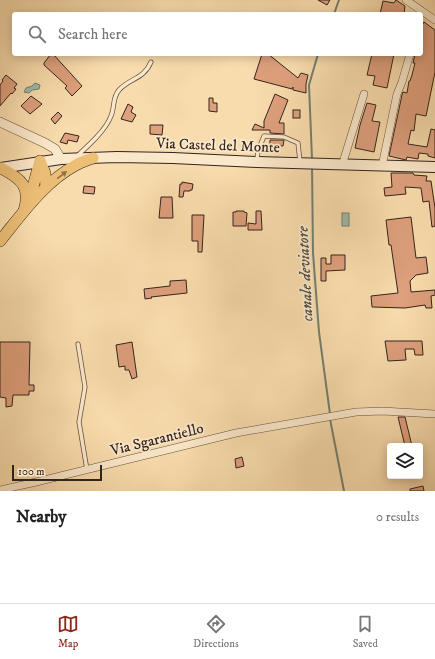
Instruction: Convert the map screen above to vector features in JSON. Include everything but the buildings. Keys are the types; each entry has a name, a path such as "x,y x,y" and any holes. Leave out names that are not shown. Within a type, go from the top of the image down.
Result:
{"main road":[{"name":"Via Castel del Monte","path":"1,168 40,161 93,158 173,158 308,164 435,167"},
{"path":"0,241 46,187 76,165 93,158"},
{"path":"40,161 46,173 46,187"},
{"path":"24,211 32,190 40,161"},
{"path":"1,168 15,175 21,180 27,200"}],"street":[{"path":"406,0 420,12"},
{"path":"423,14 435,20"},
{"path":"382,166 397,94 409,56"},
{"path":"344,165 344,159 364,94"},
{"path":"0,122 55,149 61,159"},
{"name":"Via Sgarantiello","path":"0,490 236,433 321,417 373,411 435,414"}],"lane":[{"path":"75,159 108,122 112,115 115,98 118,91 145,72 151,62"},
{"path":"257,162 258,151 264,136 284,137 298,143 308,164"},
{"path":"78,344 85,387 79,422 87,470"}],"shaded area":[{"path":"35,83 40,85 39,89 32,90 29,93 24,92 26,88"},
{"path":"342,213 349,213 349,226 342,226"}],"waterway":[{"name":"canale deviatore","path":"335,12 339,0"},
{"name":"canale deviatore","path":"312,159 309,85 317,56"},
{"name":"canale deviatore","path":"312,166 313,253 319,332 330,414"},
{"name":"canale deviatore","path":"330,419 344,491"}]}
